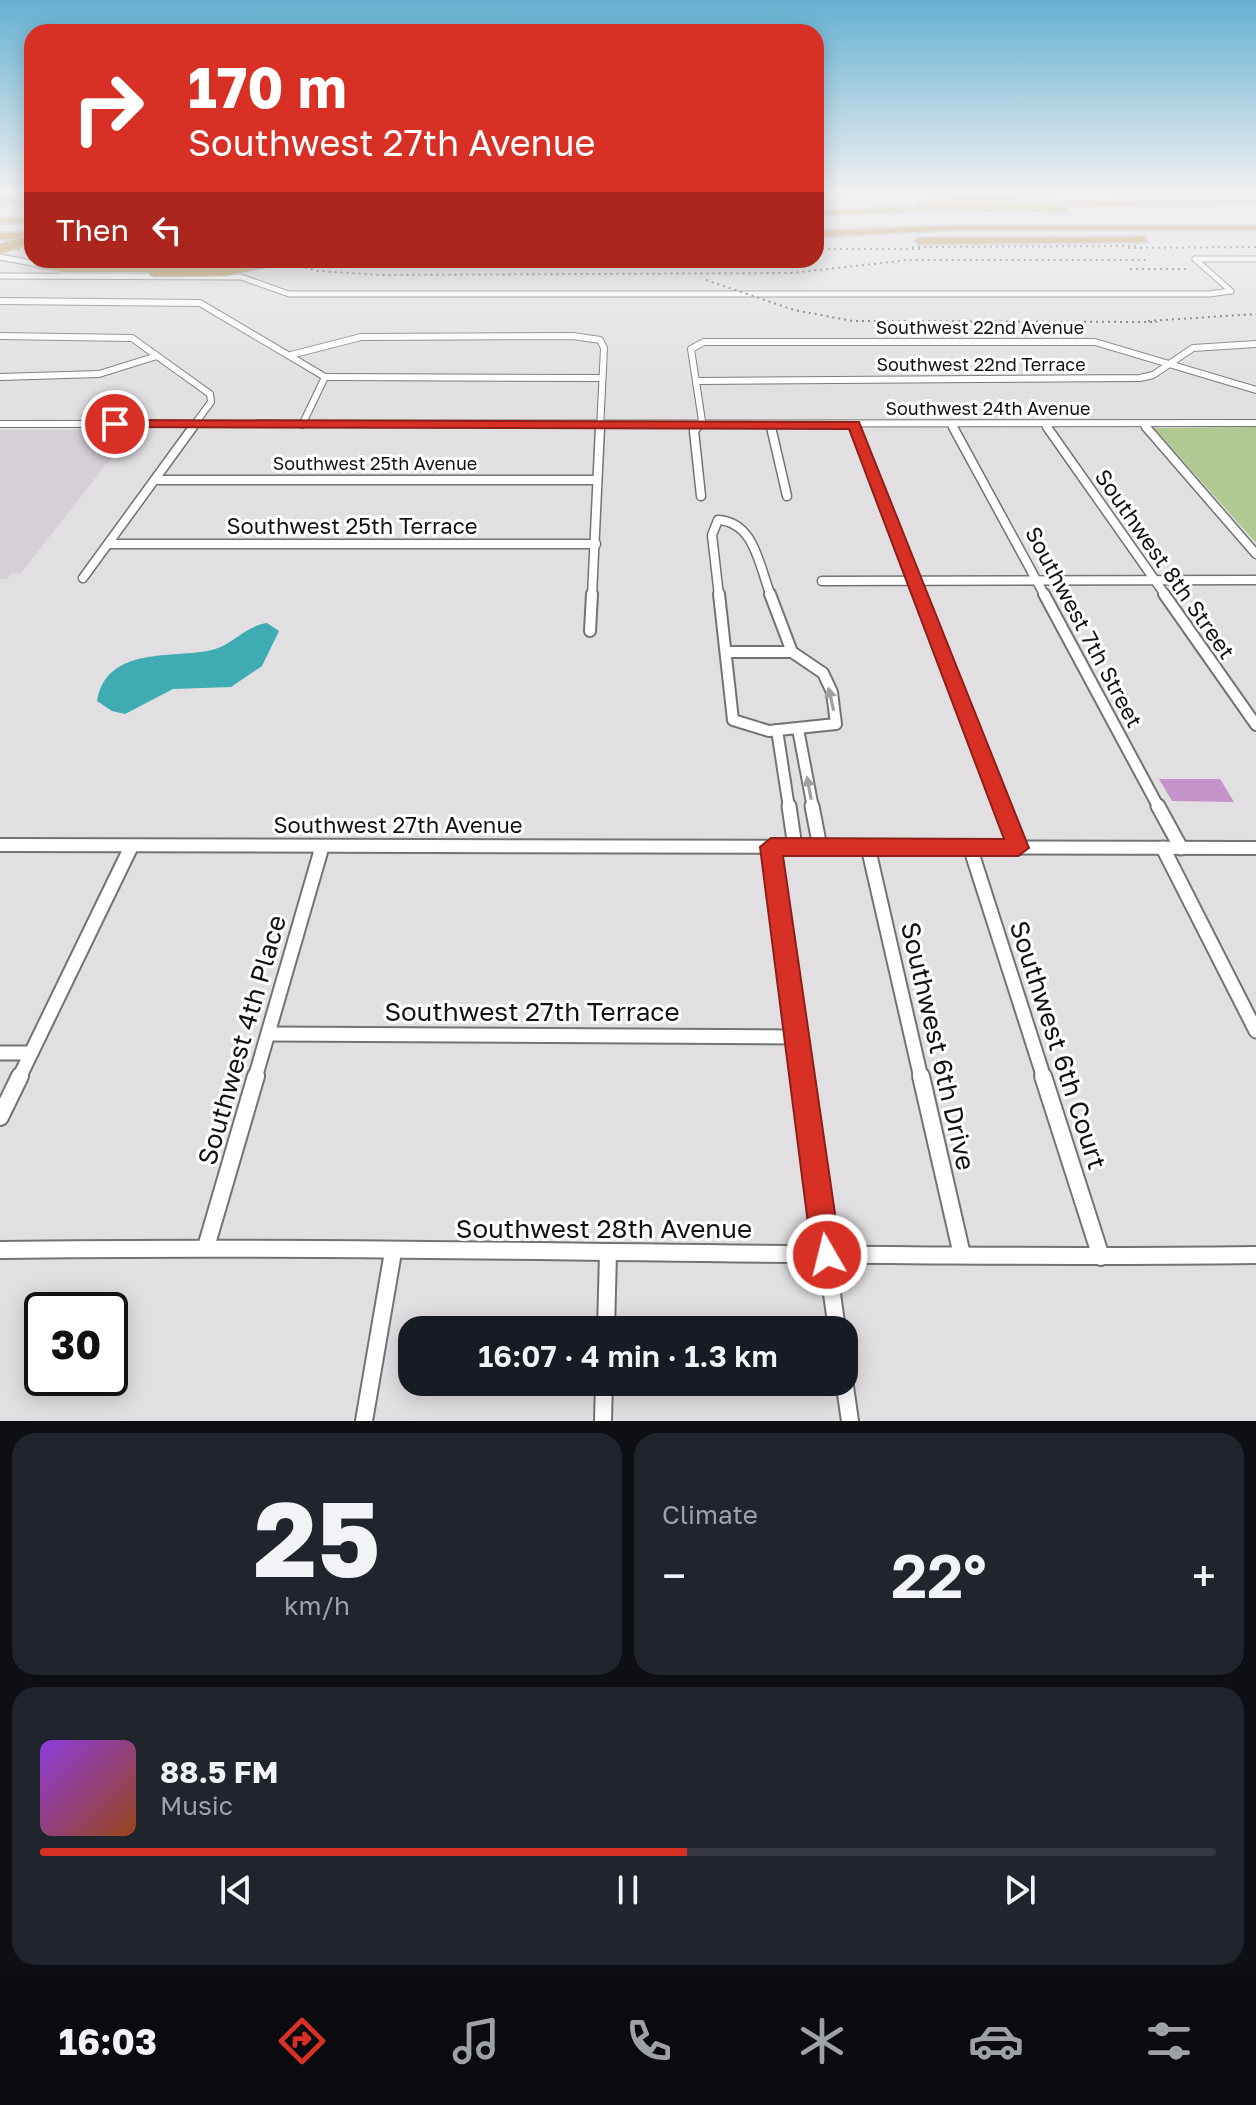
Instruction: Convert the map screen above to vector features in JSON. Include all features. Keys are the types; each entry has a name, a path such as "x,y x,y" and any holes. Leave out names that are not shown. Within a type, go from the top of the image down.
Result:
{"highway":[{"path":"48,268 65,272 225,271 241,268"},
{"path":"154,271 225,268"}],"street":[{"path":"0,276 241,277 289,294 1230,292 1231,287 1198,261"},
{"path":"0,301 200,303 325,377 602,378"},
{"path":"822,328 826,342"},
{"path":"0,336 132,338 210,394 211,402 83,578"},
{"path":"291,355 361,337 573,336 600,340 604,348 595,480 596,544 590,631"},
{"name":"Southwest 22nd Avenue","path":"697,381 691,349 695,344 1095,342 1173,363"},
{"path":"1173,363 1193,348 1256,344"},
{"path":"0,377 99,374 157,356"},
{"path":"1173,363 1256,390"},
{"name":"Southwest 22nd Terrace","path":"697,381 1140,378 1153,375 1173,363"},
{"path":"302,425 325,377"},
{"path":"697,381 700,425 694,431 701,496"},
{"name":"Southwest 24th Avenue","path":"0,424 1256,423"},
{"name":"Southwest 8th Street","path":"1045,424 1256,725"},
{"path":"770,425 787,496"},
{"path":"854,425 1018,848"},
{"name":"Southwest 7th Street","path":"952,425 1181,848"},
{"path":"1144,425 1256,554"},
{"name":"Southwest 25th Avenue","path":"155,480 595,480"},
{"path":"727,652 792,652 823,673 832,692 836,724 777,730 742,728 733,720 712,535 718,520 734,521 745,529 792,652"},
{"name":"Southwest 25th Terrace","path":"109,544 596,544"},
{"path":"822,581 1256,580"},
{"path":"798,729 820,847"},
{"path":"777,730 795,847"},
{"name":"Southwest 27th Avenue","path":"0,845 1256,848"},
{"path":"0,1117 131,847"},
{"name":"Southwest 4th Place","path":"206,1247 322,847"},
{"path":"771,847 835,1316"},
{"name":"Southwest 6th Drive","path":"868,847 962,1255"},
{"name":"Southwest 6th Court","path":"970,847 1101,1257"},
{"path":"1163,848 1256,1031"},
{"name":"Southwest 27th Terrace","path":"269,1034 795,1037"},
{"path":"0,1053 31,1053"},
{"name":"Southwest 28th Avenue","path":"0,1250 206,1247 393,1252 1101,1257 1256,1255"},
{"path":"364,1421 393,1252"},
{"path":"606,1316 608,1253"},
{"path":"603,1421 604,1396"},
{"path":"846,1396 850,1421"}],"shaded area":[{"path":"0,430 133,430 21,573 11,573 7,579 0,579"}],"green space":[{"path":"1256,427 1256,543 1154,428"}],"water":[{"path":"267,623 279,631 262,666 231,687 173,689 125,714 112,711 97,701 103,683 127,663 161,655 212,650"}],"building":[{"path":"1159,779 1220,779 1234,802 1172,801"}],"railway":[{"path":"307,268 380,275 792,273 897,261"},
{"path":"1130,269 1190,269"},
{"path":"706,280 794,310 853,321 1157,322"},
{"path":"1148,321 1256,314"}],"route":[{"path":"115,424 854,425 1018,848 771,847 827,1255"}]}
